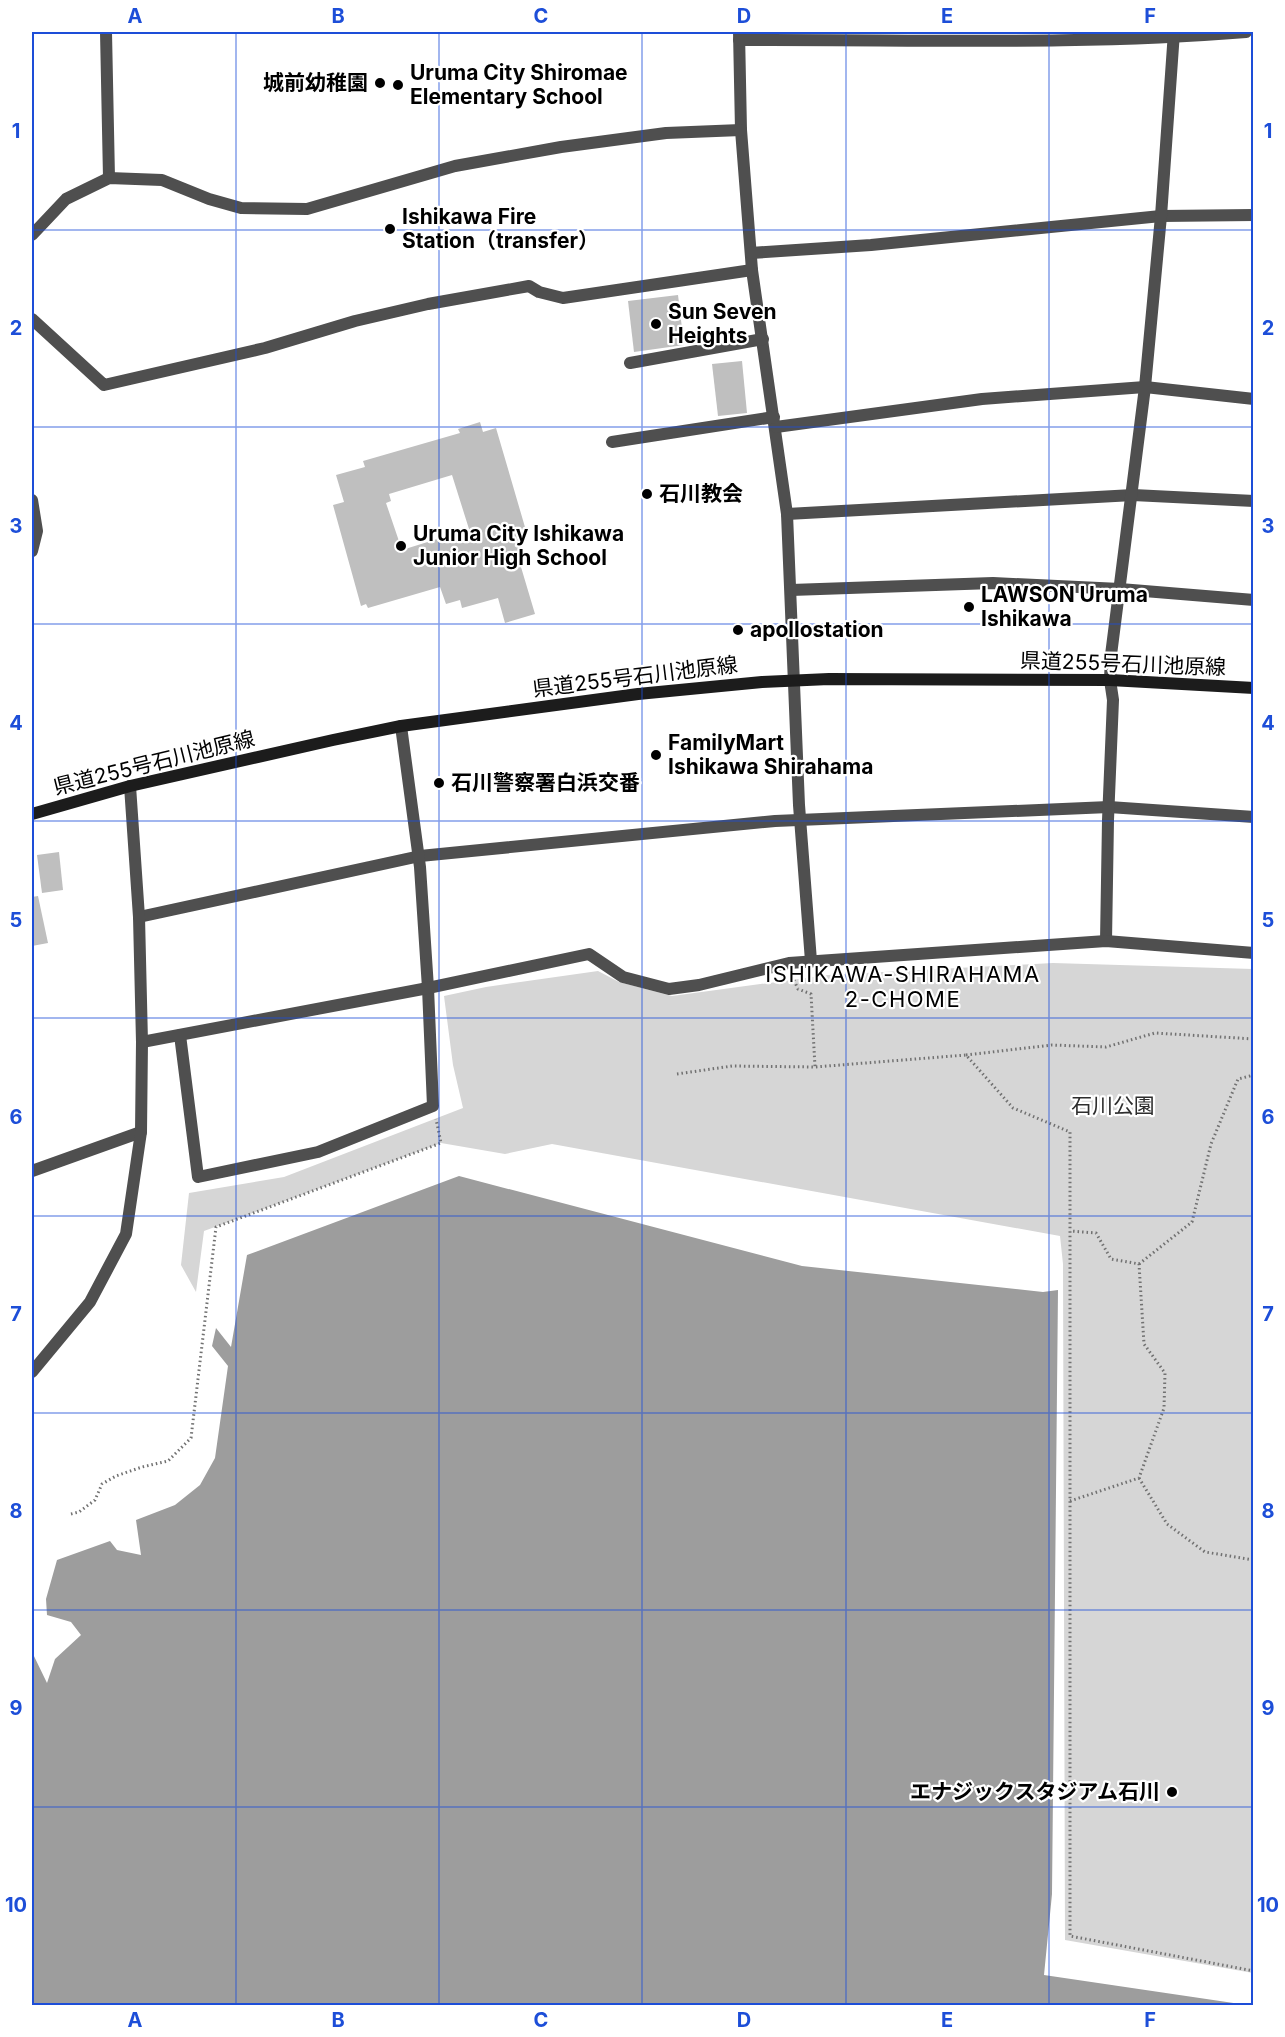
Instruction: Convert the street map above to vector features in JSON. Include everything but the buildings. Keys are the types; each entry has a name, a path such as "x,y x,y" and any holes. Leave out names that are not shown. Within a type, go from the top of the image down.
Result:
{"main road":[{"name":"県道255号石川池原線","path":"32,814 130,786 401,726 638,694 794,680 1110,680 1254,688"}],"street":[{"path":"106,32 109,178"},
{"path":"811,961 800,819 787,514 751,253 741,130 739,36 933,42 1245,32"},
{"path":"1106,941 1113,700 1110,680 1111,655 1145,387 1161,216 1174,35"},
{"path":"32,235 66,199 109,178 162,180 209,199 241,208 307,209 454,166 561,147 666,133 741,130"},
{"path":"751,253 883,244 1161,216 1254,215"},
{"path":"32,319 104,385 265,348 355,321 428,304 529,286 539,292 563,298 753,270"},
{"path":"630,363 763,339"},
{"path":"612,442 982,399 1145,387 1254,399"},
{"path":"787,514 1132,495 1254,501"},
{"path":"32,500 36,531 32,550"},
{"path":"791,590 993,583 1120,589 1254,600"},
{"path":"180,1035 198,1176 318,1152 433,1106 420,856 416,843 401,726"},
{"path":"32,1372 90,1302 126,1234 141,1132 142,1042 140,917 130,786"},
{"path":"140,917 420,856 800,819 1109,807 1254,817"},
{"path":"142,1042 428,988 589,954 623,977 669,989 699,985 789,963 1106,941 1254,953"},
{"path":"32,1171 141,1132"}],"path":[{"path":"792,974 798,989 811,994 815,1067"},
{"path":"677,1074 732,1066 815,1067 966,1055 1052,1045 1106,1047 1155,1033 1254,1039"},
{"path":"966,1055 1013,1108 1070,1132 1070,1936 1254,1971"},
{"path":"1070,1231 1096,1233 1111,1259 1139,1264 1192,1222 1211,1144 1238,1079 1254,1075"},
{"path":"71,1514 79,1512 95,1500 102,1484 133,1470 168,1461 191,1438 216,1227 441,1143 433,1106"},
{"path":"1139,1264 1144,1344 1165,1373 1164,1408 1139,1478"},
{"path":"1070,1501 1139,1478"},
{"path":"1139,1478 1167,1524 1205,1552 1254,1560"}],"green space":[{"name":"石川公園","path":"1053,963 1253,969 1253,1973 1065,1940 1063,1264 1060,1236 552,1144 505,1154 441,1143 204,1231 196,1292 181,1265 189,1193 284,1177 463,1108 453,1065 444,996 486,987 598,971 619,982 672,996 828,975"}],"shaded area":[{"path":"459,1176 802,1266 1043,1292 1058,1290 1052,1894 1044,1975 1247,2005 32,2005 32,1652 47,1683 55,1659 81,1635 71,1622 47,1615 46,1599 57,1560 110,1541 117,1550 141,1555 136,1520 175,1505 200,1485 215,1458 228,1366 212,1346 216,1328 231,1347 247,1255"}],"place":[{"name":"城前幼稚園","path":"380,83"},
{"name":"Uruma City Shiromae Elementary School","path":"398,85"},
{"name":"Ishikawa Fire Station（transfer）","path":"390,229"},
{"name":"Sun Seven Heights","path":"656,324"},
{"name":"石川教会","path":"647,494"},
{"name":"Uruma City Ishikawa Junior High School","path":"401,546"},
{"name":"LAWSON Uruma Ishikawa","path":"969,607"},
{"name":"apollostation","path":"738,630"},
{"name":"FamilyMart Ishikawa Shirahama","path":"656,755"},
{"name":"石川警察署白浜交番","path":"439,783"},
{"name":"エナジックスタジアム石川","path":"1172,1792"}],"district":[{"name":"ISHIKAWA-SHIRAHAMA 2-CHOME","path":"903,986"}]}
